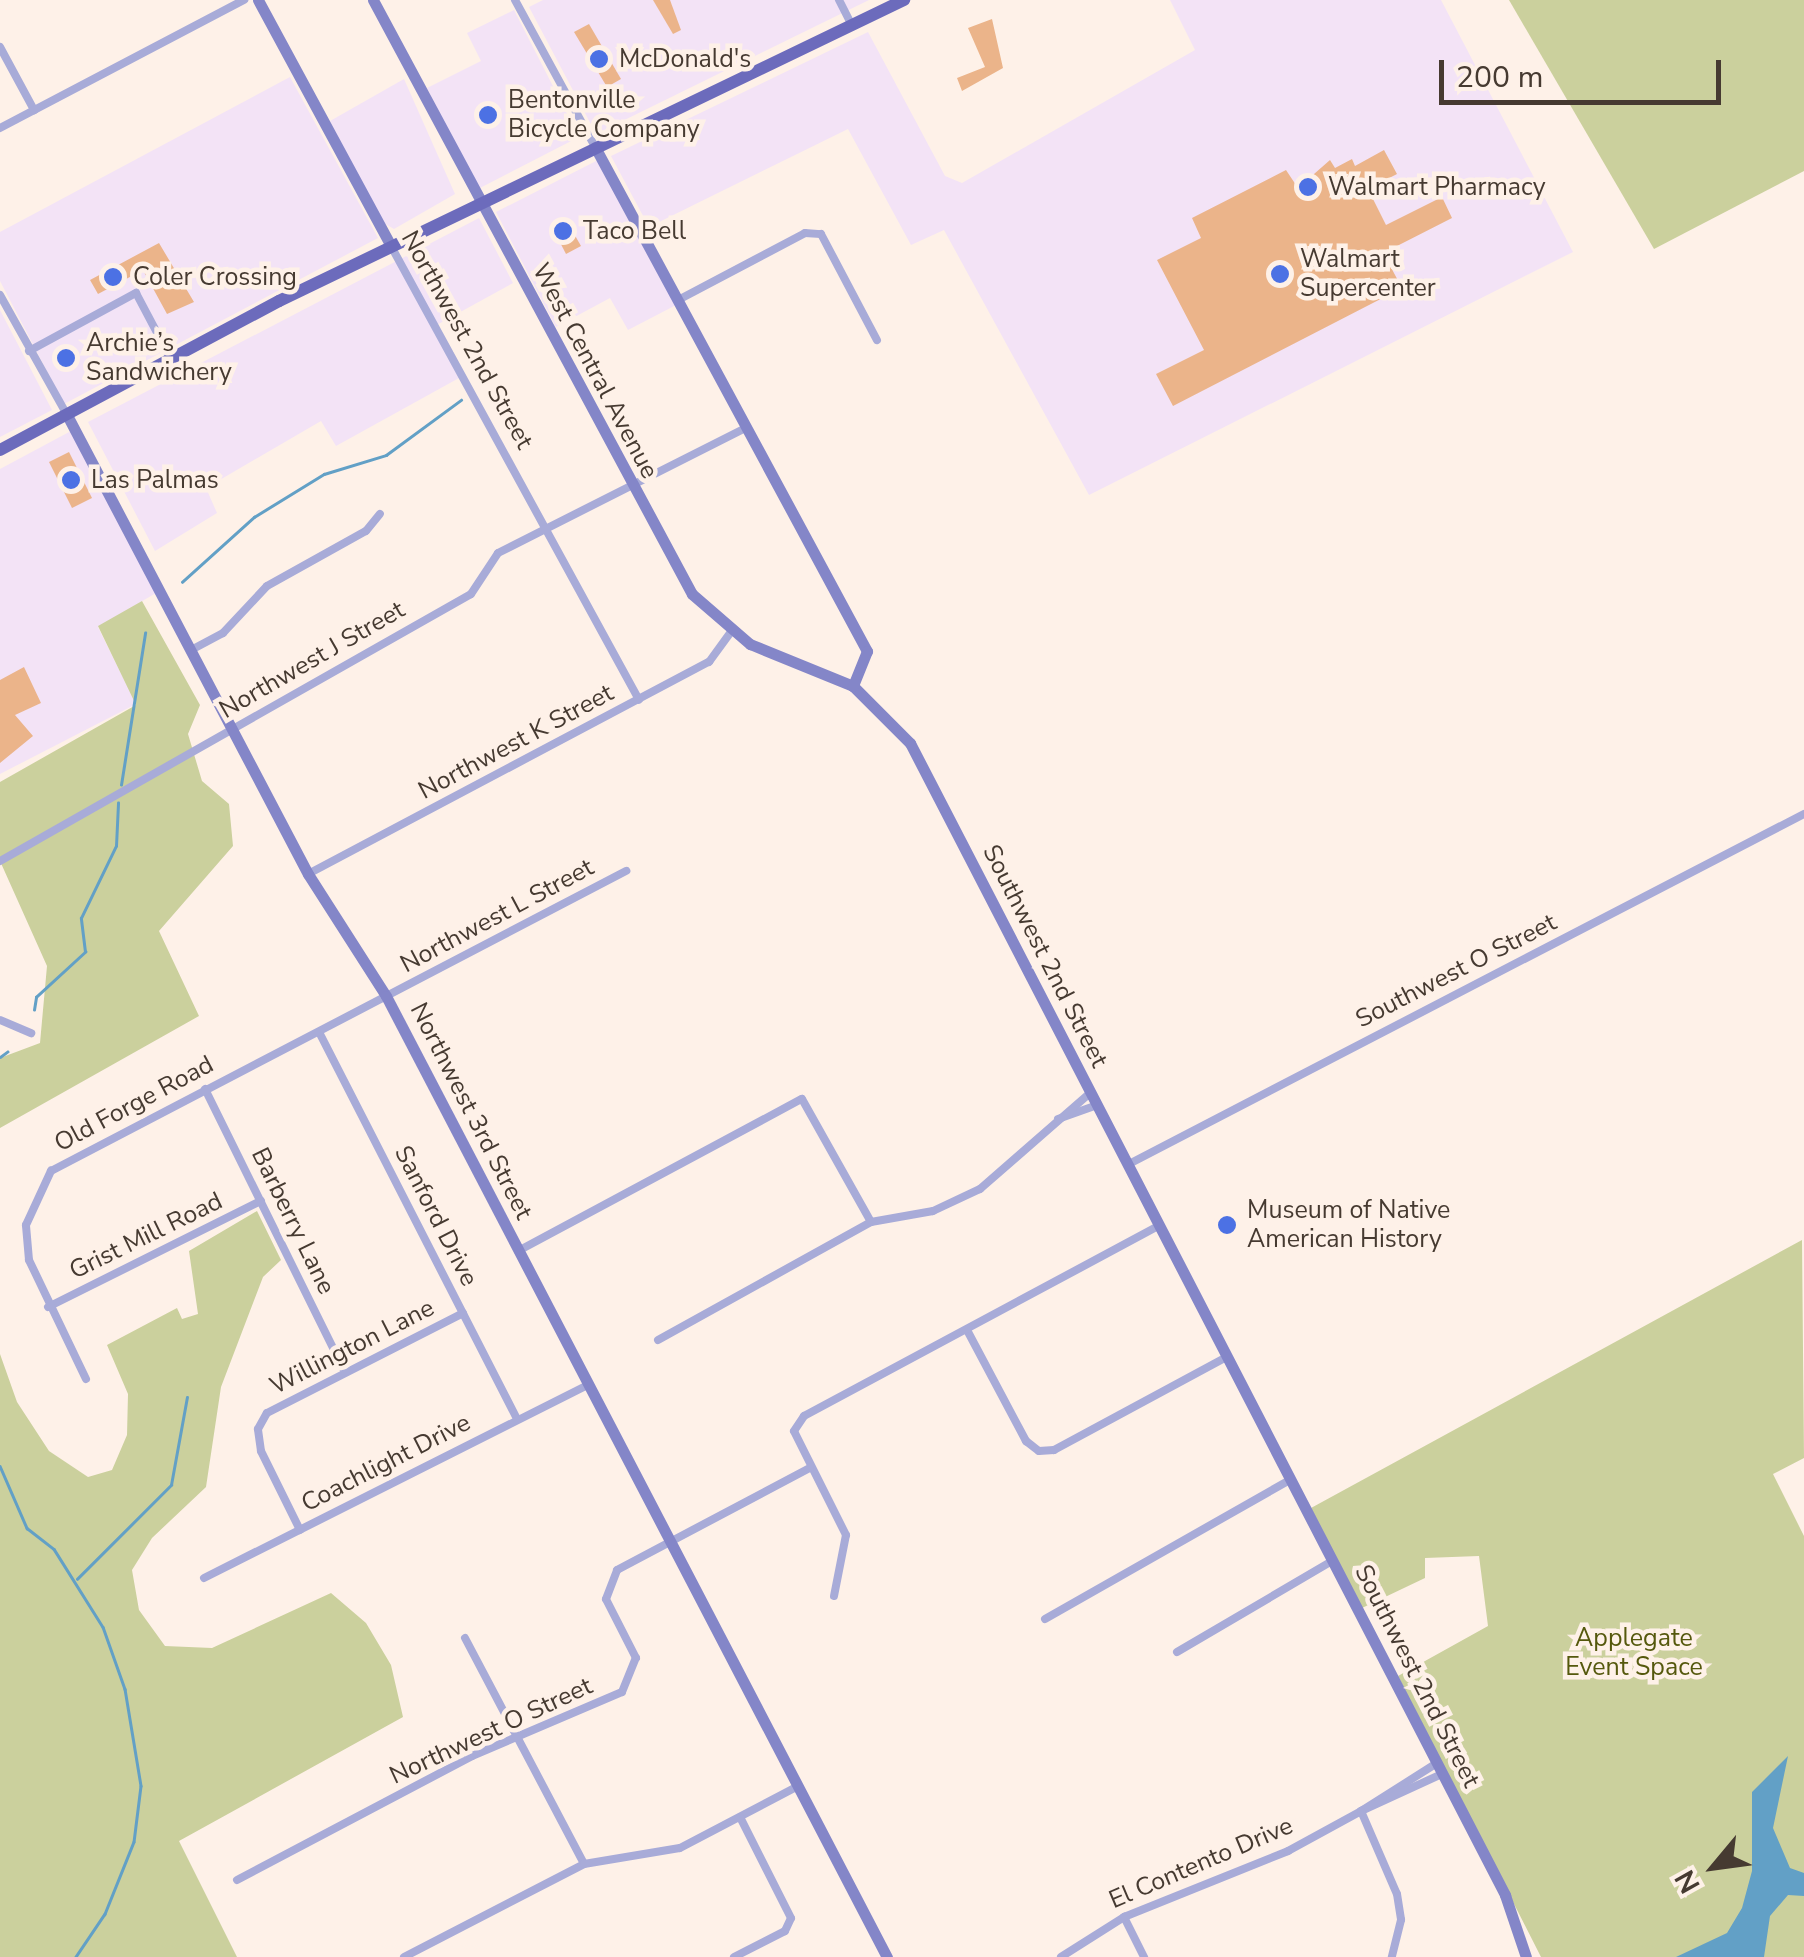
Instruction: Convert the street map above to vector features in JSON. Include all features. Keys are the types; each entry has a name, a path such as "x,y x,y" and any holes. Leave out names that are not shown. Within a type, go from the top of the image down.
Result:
{"main road":[{"path":"0,450 479,202 904,0"}],"street":[{"path":"0,128 244,0"},
{"name":"Northwest 2nd Street","path":"258,0 638,700"},
{"name":"West Central Avenue","path":"373,0 692,594 731,632 853,686"},
{"path":"515,0 680,299 866,651 853,686"},
{"path":"839,0 852,25"},
{"path":"0,47 34,110"},
{"path":"680,299 805,233 821,234 878,340"},
{"path":"29,351 136,293 171,359"},
{"name":"Northwest 3rd Street","path":"0,296 192,649 308,874 386,996 888,1957"},
{"name":"Northwest J Street","path":"0,860 470,594 498,553 747,426"},
{"path":"192,649 223,633 267,586 366,531 380,514"},
{"name":"Northwest K Street","path":"308,874 709,662 731,632"},
{"name":"Southwest 2nd Street","path":"853,686 910,743 1505,1894 1526,1957"},
{"name":"Southwest O Street","path":"1127,1164 1804,814"},
{"name":"Northwest L Street","path":"386,996 626,870"},
{"name":"Old Forge Road","path":"86,1379 48,1307 29,1260 26,1225 51,1172 386,996"},
{"path":"0,1020 31,1033"},
{"name":"Sanford Drive","path":"319,1032 517,1419"},
{"name":"Barberry Lane","path":"205,1088 344,1370"},
{"path":"518,1250 802,1099 871,1222"},
{"path":"658,1340 871,1222 934,1211 980,1189 1058,1119 1094,1099"},
{"name":"Grist Mill Road","path":"48,1307 261,1201"},
{"path":"834,1596 846,1534 794,1431 804,1416 1159,1226"},
{"name":"Willington Lane","path":"300,1530 258,1430 283,1402 463,1313"},
{"path":"967,1330 1026,1442 1039,1451 1054,1450 1227,1357"},
{"name":"Coachlight Drive","path":"204,1578 587,1385"},
{"name":"Northwest O Street","path":"237,1880 518,1739 574,1718 634,1678 636,1658 606,1599 616,1570 810,1468"},
{"path":"1045,1619 1290,1480"},
{"path":"1176,1652 1332,1561"},
{"path":"465,1638 584,1864"},
{"name":"El Contento Drive","path":"1361,1811 1440,1768"},
{"name":"El Contento Drive","path":"1061,1957 1124,1917 1288,1851 1440,1768"},
{"path":"404,1957 584,1864 662,1854 798,1786"},
{"path":"1361,1811 1396,1894 1401,1920 1392,1957"},
{"path":"734,1957 785,1931 791,1918 740,1817"},
{"path":"1124,1917 1144,1957"}],"shaded area":[{"path":"543,0 869,0 596,134 529,7"},
{"path":"1170,0 1441,0 1573,252 1089,495 944,230 911,245 848,129 649,227 611,156 868,32 945,176 962,183 1195,50"},
{"path":"514,10 579,137 478,189 427,88 481,61 467,33"},
{"path":"290,77 378,238 64,404 0,281 0,232"},
{"path":"404,79 455,194 394,229 382,222 330,121"},
{"path":"600,159 678,304 628,330 610,298 556,327 496,212"},
{"path":"479,218 513,283 433,327 459,378 336,446 321,421 206,488 217,513 155,551 88,422"},
{"path":"0,310 52,410 0,437"},
{"path":"71,431 156,593 98,627 136,704 0,774 0,469"}],"green space":[{"path":"1509,0 1804,0 1804,171 1654,249"},
{"path":"142,601 200,705 188,734 202,781 229,804 233,846 159,931 199,1016 0,1128 0,1058 40,1043 47,966 0,861 0,782 136,705 98,626"},
{"path":"257,1211 281,1260 263,1277 221,1387 206,1487 152,1538 132,1570 139,1610 165,1646 212,1648 331,1593 366,1623 391,1665 403,1717 179,1841 237,1957 0,1957 0,1354 17,1402 49,1451 88,1477 112,1470 127,1435 128,1394 107,1345 177,1308 182,1319 198,1314 189,1251"},
{"name":"Applegate Event Space","path":"1802,1240 1804,1458 1773,1474 1804,1536 1804,1957 1541,1957 1398,1676 1488,1626 1479,1556 1425,1558 1425,1578 1362,1608 1311,1508"}],"water":[{"path":"1788,1756 1773,1828 1790,1868 1804,1873 1804,1896 1788,1895 1770,1916 1764,1957 1676,1957 1727,1933 1742,1908 1752,1871 1752,1792"}],"building":[{"path":"653,0 670,0 681,30 673,34"},
{"path":"992,19 1003,68 962,91 957,78 985,67 968,28"},
{"name":"McDonald's","path":"589,24 621,79 607,87 574,32"},
{"name":"Walmart Supercenter","path":"1384,150 1397,174 1368,189 1386,225 1442,197 1452,218 1397,246 1401,253 1387,260 1402,288 1173,406 1156,374 1204,350 1157,260 1201,238 1192,218 1286,170 1298,188 1330,160 1335,168 1352,159 1355,166"},
{"name":"Taco Bell","path":"565,218 581,246 566,254 551,225"},
{"name":"Coler Crossing","path":"159,243 194,302 167,314 143,270 98,294 90,280"},
{"name":"Las Palmas","path":"69,452 92,498 72,508 49,462"},
{"path":"24,667 41,703 15,715 33,736 0,763 0,680"}],"waterway":[{"path":"182,582 254,517 324,474 386,455 461,400"},
{"path":"121,785 145,633"},
{"path":"34,1010 36,997 85,952 81,918 116,846 118,803"},
{"path":"0,1057 7,1052"},
{"path":"77,1579 171,1485 187,1397"},
{"path":"0,1466 27,1528 54,1549 103,1627 125,1689 141,1786 134,1842 105,1914 76,1957"}],"place":[{"name":"McDonald's","path":"599,59"},
{"name":"Bentonville Bicycle Company","path":"488,115"},
{"name":"Walmart Pharmacy","path":"1308,187"},
{"name":"Taco Bell","path":"563,231"},
{"name":"Walmart Supercenter","path":"1280,274"},
{"name":"Coler Crossing","path":"113,277"},
{"name":"Archie’s Sandwichery","path":"66,358"},
{"name":"Las Palmas","path":"71,480"},
{"name":"Museum of Native American History","path":"1227,1225"}]}
